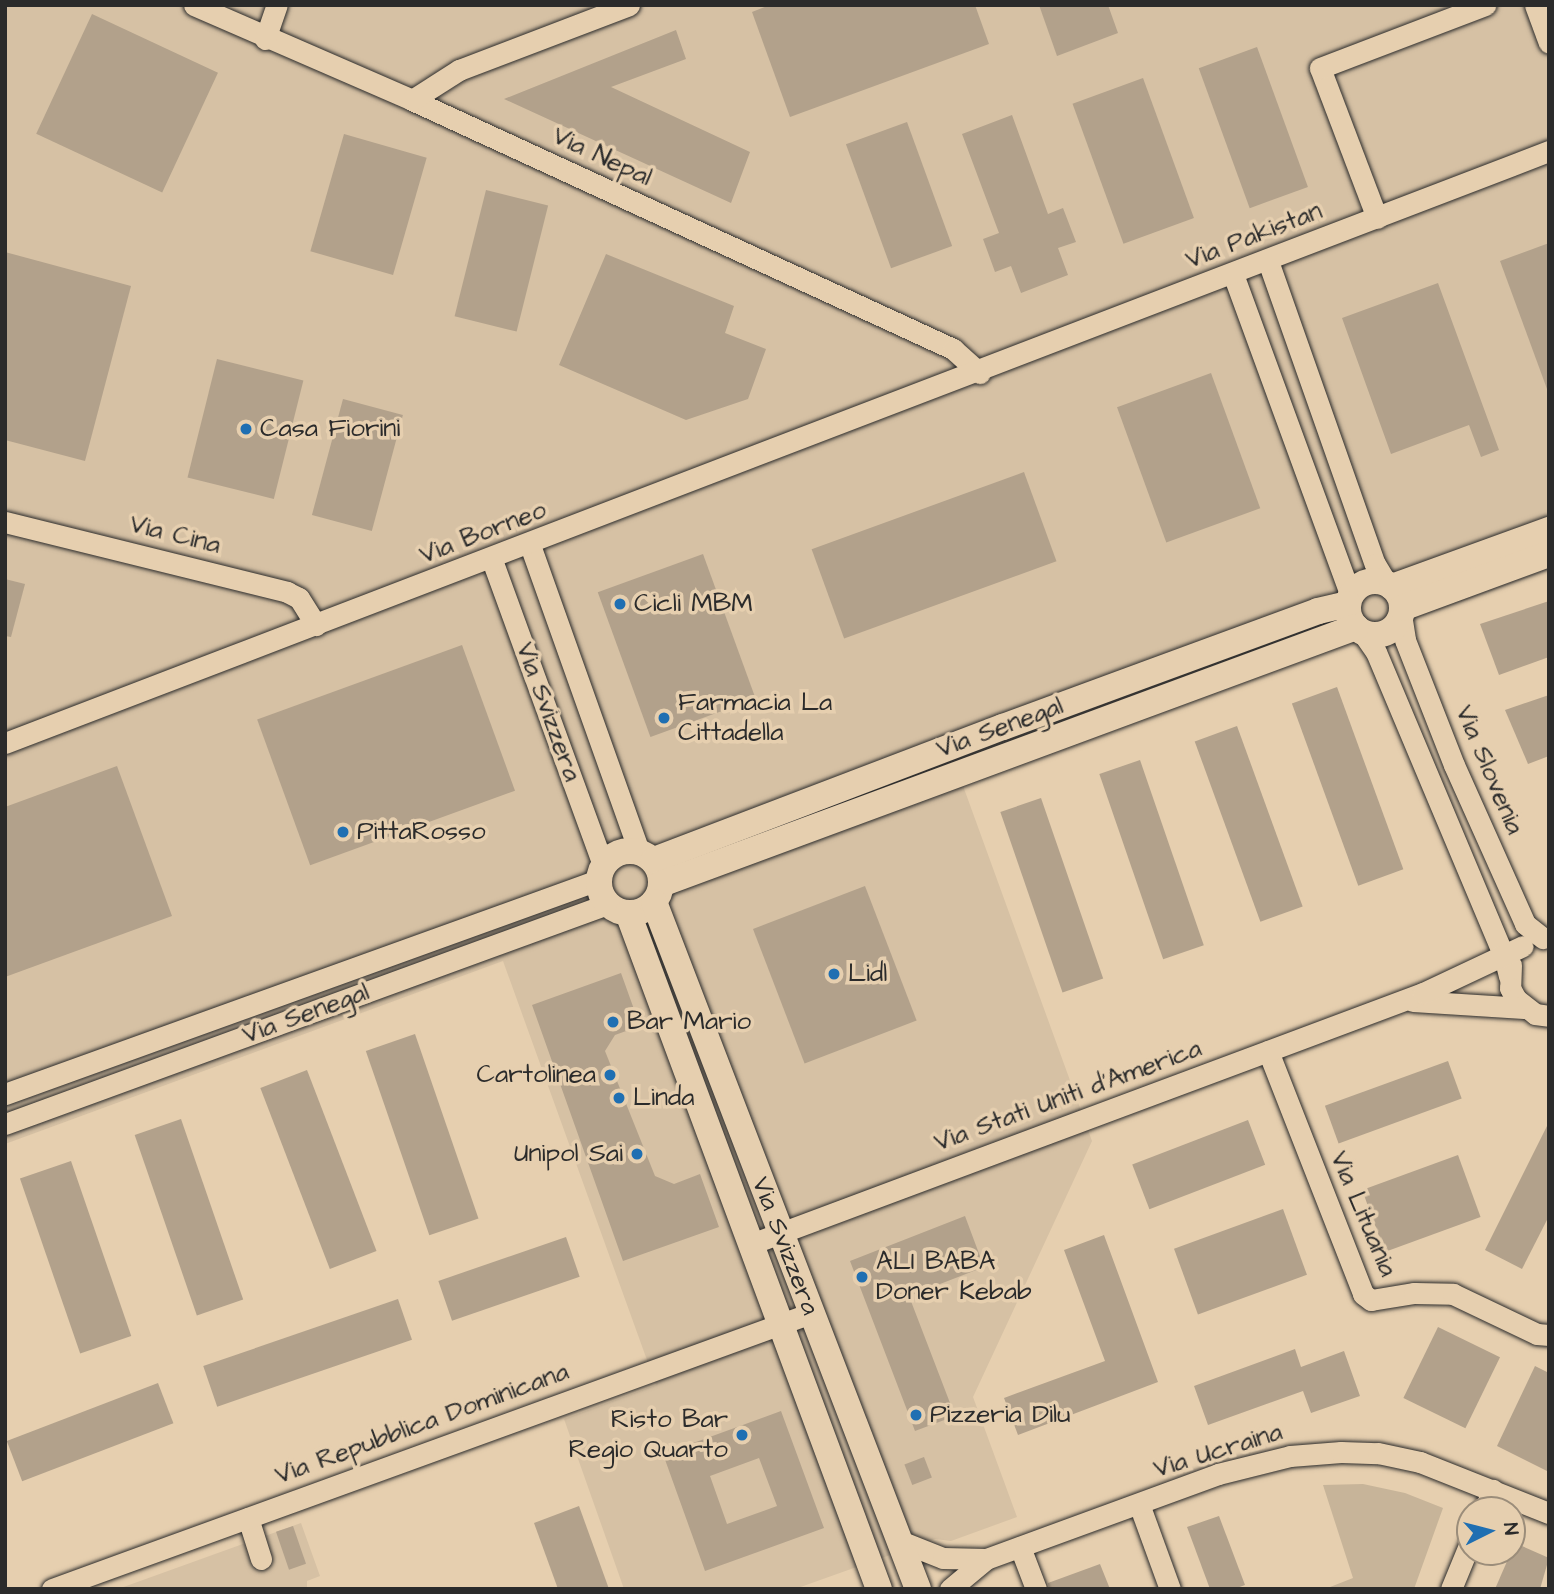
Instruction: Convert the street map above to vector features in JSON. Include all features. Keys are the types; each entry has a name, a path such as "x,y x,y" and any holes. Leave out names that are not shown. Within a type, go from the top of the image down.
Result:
{"main road":[{"path":"1549,530 1395,599 1385,632 1354,615 1363,584 1395,599 1549,554"},
{"name":"Via Senegal","path":"652,874 1354,615"},
{"path":"609,891 618,852 652,874"},
{"path":"609,891 652,874"},
{"name":"Via Svizzera","path":"652,874 702,1028 918,1589"},
{"name":"Via Svizzera","path":"609,891 674,1039 879,1589"}],"street":[{"name":"Via Nepal","path":"194,5 265,39 412,100 953,349 979,373"},
{"path":"265,39 277,5"},
{"path":"412,100 459,70 629,5"},
{"path":"1377,218 1320,68 1485,5"},
{"path":"1535,5 1549,43"},
{"name":"Via Pakistan","path":"979,373 1549,151"},
{"name":"Via Slovenia","path":"1268,261 1375,564 1395,599 1405,640 1454,765 1525,924 1517,951"},
{"path":"1233,274 1354,615 1376,652 1517,951 1516,999 1524,1008"},
{"name":"Via Borneo","path":"5,743 979,373"},
{"name":"Via Cina","path":"5,522 287,592 299,598 316,625"},
{"name":"Via Svizzera","path":"530,545 652,874"},
{"name":"Via Svizzera","path":"492,560 609,891"},
{"name":"Via Senegal","path":"5,1094 609,891"},
{"name":"Via Senegal","path":"5,1124 609,891"},
{"name":"Via Stati Uniti d'America","path":"751,1244 1404,1000 1517,951"},
{"name":"Via Stati Uniti d'America","path":"1404,1000 1524,1008 1548,1017"},
{"path":"674,1039 702,1028"},
{"name":"Via Lituania","path":"1268,1051 1363,1294 1371,1300 1414,1293 1453,1294 1537,1334 1549,1335"},
{"path":"713,1142 741,1131"},
{"name":"Via Repubblica Dominicana","path":"52,1589 811,1313"},
{"name":"Via Ucraina","path":"950,1589 986,1559 1139,1504 1264,1462 1341,1452 1378,1453 1420,1462 1549,1513"},
{"path":"1490,1496 1493,1490"},
{"path":"1139,1504 1170,1589"},
{"path":"248,1518 261,1559"},
{"name":"Via Ucraina","path":"900,1541 943,1558 986,1559"},
{"path":"1020,1547 1036,1589"},
{"path":"1451,1589 1460,1566"}],"shaded area":[{"path":"5,5 1549,5 1549,570 962,783 1092,1141 973,1397 1017,1517 951,1541 935,1539 795,1589 624,1589 564,1419 656,1385 503,961 5,1144"},
{"path":"1363,1484 1405,1493 1443,1508 1414,1589 1325,1589 1353,1578 1323,1485"},
{"path":"301,1523 320,1576 307,1581 307,1589 118,1589"}],"building":[{"path":"770,5 975,5 989,44 790,117 752,12"},
{"path":"1039,5 1108,5 1118,33 1057,56"},
{"path":"92,14 218,73 162,192 36,134"},
{"path":"676,30 686,59 611,87 750,152 731,203 504,99"},
{"path":"1257,47 1308,187 1250,208 1199,68"},
{"path":"1143,78 1194,218 1123,244 1073,104"},
{"path":"1012,115 1048,214 1063,208 1076,242 1058,248 1068,275 1021,293 1011,266 995,272 983,239 999,233 962,134"},
{"path":"907,122 952,246 891,268 846,144"},
{"path":"344,134 427,158 393,275 310,251"},
{"path":"486,190 548,205 517,332 455,316"},
{"path":"1549,243 1549,389 1547,389 1500,261"},
{"path":"5,252 131,286 85,461 5,440"},
{"path":"606,254 734,306 725,333 766,349 748,399 686,420 559,365"},
{"path":"1438,283 1499,450 1481,457 1469,425 1391,454 1342,318"},
{"name":"Casa Fiorini","path":"217,359 303,381 274,499 187,477"},
{"path":"1211,373 1260,508 1166,543 1117,407"},
{"path":"343,399 403,415 372,531 312,515"},
{"path":"1024,472 1056,561 844,639 812,549"},
{"path":"703,554 756,699 650,737 598,592"},
{"path":"5,579 25,584 11,637 5,636"},
{"path":"1549,601 1549,657 1499,675 1480,624"},
{"path":"462,645 515,791 310,865 257,720"},
{"path":"1337,687 1403,869 1358,886 1292,703"},
{"path":"1549,695 1549,756 1528,764 1505,710"},
{"path":"1237,726 1303,906 1260,922 1195,741"},
{"path":"1140,760 1204,945 1163,959 1099,774"},
{"path":"117,766 172,916 5,977 5,807"},
{"path":"1041,798 1103,979 1063,993 1000,812"},
{"name":"Lidl","path":"865,886 917,1020 805,1063 753,929"},
{"path":"621,973 640,1026 615,1035 605,1051 655,1176 674,1184 700,1174 719,1227 623,1261 532,1005"},
{"path":"415,1034 478,1218 429,1235 366,1051"},
{"path":"1448,1061 1462,1099 1339,1143 1325,1106"},
{"path":"307,1070 377,1251 330,1269 260,1088"},
{"path":"181,1119 243,1300 197,1316 135,1135"},
{"path":"1248,1120 1265,1165 1149,1209 1132,1164"},
{"path":"1549,1122 1549,1216 1522,1269 1485,1250"},
{"path":"1458,1155 1481,1217 1385,1252 1362,1190"},
{"path":"71,1161 131,1336 80,1354 20,1179"},
{"path":"1283,1209 1307,1275 1198,1314 1174,1249"},
{"path":"965,1216 984,1267 909,1296 955,1416 915,1431 850,1261"},
{"path":"1104,1235 1158,1382 1018,1435 1004,1398 1105,1361 1064,1250"},
{"path":"566,1237 580,1277 452,1321 438,1281"},
{"path":"398,1299 412,1340 217,1407 203,1366"},
{"path":"1438,1327 1500,1357 1465,1428 1403,1398"},
{"path":"1295,1349 1301,1367 1344,1351 1360,1396 1311,1413 1303,1391 1208,1425 1194,1386"},
{"path":"1535,1366 1549,1373 1549,1472 1497,1446"},
{"path":"158,1383 173,1423 22,1481 7,1441"},
{"path":"781,1411 824,1528 705,1571 663,1454","holes":["759,1458 777,1506 727,1524 710,1476"]},
{"path":"924,1457 932,1478 912,1485 904,1465"},
{"path":"579,1506 609,1589 558,1589 534,1523"},
{"path":"1219,1516 1245,1585 1234,1589 1210,1589 1187,1527"},
{"path":"293,1526 306,1564 289,1570 276,1532"},
{"path":"1526,1548 1549,1558 1540,1589 1495,1589 1505,1566 1526,1566"},
{"path":"1100,1564 1110,1589 1049,1589 1048,1583"}],"place":[{"name":"Casa Fiorini","path":"246,429"},
{"name":"Cicli MBM","path":"620,604"},
{"name":"Farmacia La Cittadella","path":"664,718"},
{"name":"PittaRosso","path":"343,832"},
{"name":"Lidl","path":"834,974"},
{"name":"Bar Mario","path":"613,1022"},
{"name":"Cartolinea","path":"610,1075"},
{"name":"Linda","path":"619,1098"},
{"name":"Unipol Sai","path":"637,1154"},
{"name":"ALI BABA Doner Kebab","path":"862,1277"},
{"name":"Pizzeria Dilu","path":"916,1415"},
{"name":"Risto Bar Regio Quarto","path":"742,1435"}]}
